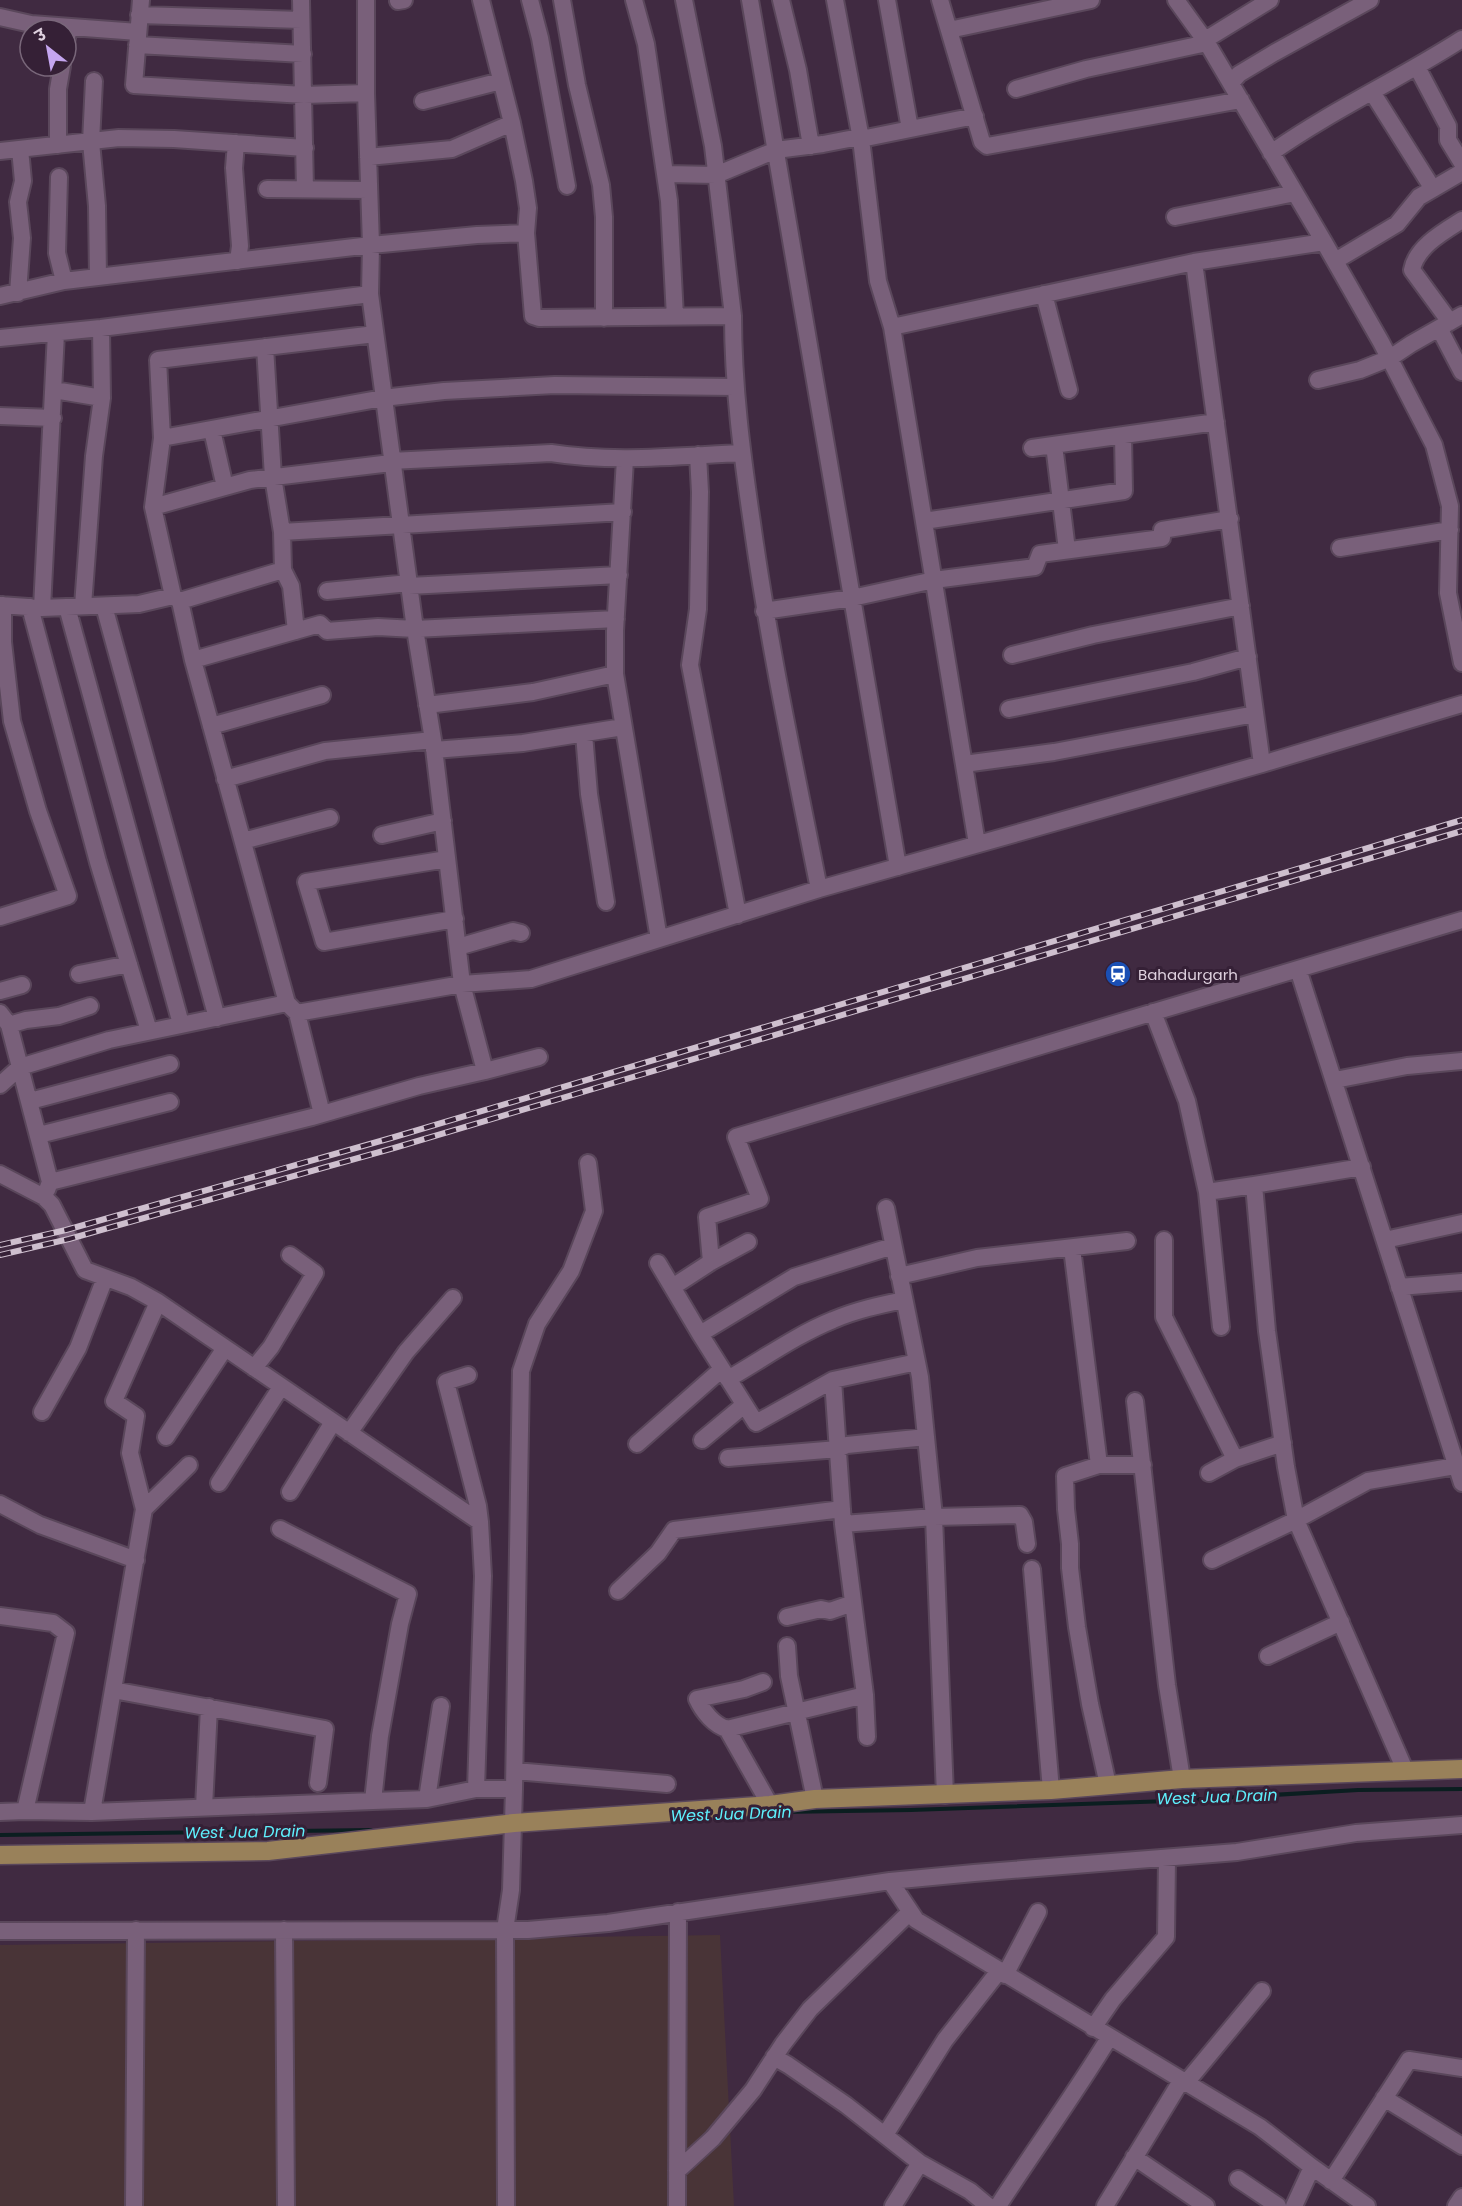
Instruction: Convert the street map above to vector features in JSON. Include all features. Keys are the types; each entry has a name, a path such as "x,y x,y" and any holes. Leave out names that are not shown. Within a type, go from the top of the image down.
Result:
{"main road":[{"path":"0,1855 268,1851 514,1822 770,1805 815,1799 1051,1790 1182,1779 1462,1769"}],"street":[{"path":"301,0 305,189"},
{"path":"366,0 370,294 391,462 434,745 462,984 485,1071"},
{"path":"481,0 512,123 528,208 526,233 533,316 538,318 733,316"},
{"path":"530,0 540,38 567,186"},
{"path":"562,0 578,86 601,185 604,217 604,318"},
{"path":"634,0 646,44 666,174 673,249 675,317"},
{"path":"684,0 713,146 733,316 735,387 742,453 764,611 819,889"},
{"path":"750,0 898,867"},
{"path":"781,0 798,70 811,146"},
{"path":"835,0 861,139 878,281 892,327 977,844"},
{"path":"886,0 910,129"},
{"path":"940,0 982,142 987,146 1241,100"},
{"path":"949,30 1091,0"},
{"path":"1176,0 1206,42 1324,242 1390,358 1434,445 1456,503 1450,530 1448,593 1462,663"},
{"path":"1016,89 1086,69 1206,42 1270,0"},
{"path":"1231,83 1239,74 1257,63 1371,0"},
{"path":"302,20 140,7 134,85 304,95 366,93"},
{"path":"0,17 18,21"},
{"path":"78,36 303,54"},
{"path":"1271,153 1310,126 1418,67 1462,39"},
{"path":"1418,67 1448,126 1448,140 1462,163"},
{"path":"58,145 60,78"},
{"path":"94,81 92,142 98,277"},
{"path":"423,101 501,81"},
{"path":"1372,92 1433,189"},
{"path":"666,174 716,175 776,150 861,139 975,116"},
{"path":"368,157 452,149 512,123"},
{"path":"0,151 119,138 305,148"},
{"path":"236,143 234,168 240,246 238,261"},
{"path":"18,293 22,237 18,201 23,181 20,149"},
{"path":"1335,261 1396,224 1419,197 1462,172"},
{"path":"58,177 57,253 64,281"},
{"path":"267,189 369,190"},
{"path":"1175,217 1295,193"},
{"path":"1462,220 1441,233 1414,259 1412,270 1450,322 1462,372"},
{"path":"0,296 64,281 371,245 526,233"},
{"path":"892,327 1194,262 1324,242"},
{"path":"1194,262 1262,764"},
{"path":"0,338 101,328 370,294"},
{"path":"1044,294 1069,390"},
{"path":"1318,380 1360,370 1390,358 1450,322"},
{"path":"101,328 102,398 75,607 181,1024"},
{"path":"56,333 53,418 36,608 98,862 149,1031"},
{"path":"322,1114 225,779 153,507 162,438 158,360 375,334"},
{"path":"265,347 273,477 282,532 283,570 291,586 296,631"},
{"path":"162,438 383,398 444,391 555,385 735,387"},
{"path":"54,390 102,398"},
{"path":"0,416 53,418"},
{"path":"1032,448 1216,422"},
{"path":"212,430 225,487"},
{"path":"924,521 1124,491 1123,435"},
{"path":"1054,445 1067,550"},
{"path":"153,507 250,480 391,462 551,453 573,457 625,459 742,453"},
{"path":"698,455 700,502 698,609 690,665 738,915"},
{"path":"625,459 615,674 658,933"},
{"path":"282,532 623,512"},
{"path":"764,611 852,598 933,580 1035,567 1040,554 1162,538 1162,530 1230,519"},
{"path":"1340,549 1450,530"},
{"path":"0,917 68,896 38,811 12,721 2,642 1,605 36,608 139,604 176,598 283,570"},
{"path":"327,591 619,575"},
{"path":"104,606 216,1018"},
{"path":"1012,655 1093,635 1241,606"},
{"path":"194,660 320,624 327,631 378,627 415,629 616,619"},
{"path":"1009,709 1193,672 1248,657"},
{"path":"427,705 533,692 615,674"},
{"path":"211,726 322,695"},
{"path":"0,1085 20,1067 109,1040 181,1024 462,984 531,979 819,889 1262,764 1462,704"},
{"path":"964,765 1054,752 1255,714"},
{"path":"225,779 325,751 523,743 623,727"},
{"path":"584,734 589,794 606,902"},
{"path":"243,841 330,818"},
{"path":"382,835 443,821"},
{"path":"447,859 306,882 324,942 455,919"},
{"path":"711,1262 707,1217 760,1199 736,1137 1462,920"},
{"path":"458,947 513,931 521,933"},
{"path":"79,974 129,964"},
{"path":"1212,1560 1296,1520 1368,1481 1460,1471 1298,969"},
{"path":"0,992 22,985"},
{"path":"90,1006 59,1016 26,1020 5,1019 39,1135 47,1189 52,1205 85,1270 131,1287 158,1302 480,1522"},
{"path":"1153,1012 1187,1101 1207,1192 1221,1327"},
{"path":"0,1174 47,1189 419,1086 539,1057"},
{"path":"1335,1080 1407,1066 1462,1061"},
{"path":"30,1101 170,1064"},
{"path":"39,1135 170,1102"},
{"path":"506,2206 505,1930 511,1890 514,1822 521,1371 537,1324 571,1271 594,1211 588,1163"},
{"path":"1207,1192 1362,1167"},
{"path":"1254,1185 1267,1331 1296,1520 1405,1770"},
{"path":"886,1208 917,1362 926,1437 934,1517 945,1795"},
{"path":"1384,1240 1462,1223"},
{"path":"1164,1240 1164,1317 1235,1459"},
{"path":"899,1276 977,1258 1127,1241"},
{"path":"674,1286 748,1242"},
{"path":"700,1334 794,1277 893,1246"},
{"path":"1072,1248 1099,1465"},
{"path":"254,1368 271,1347 315,1274 290,1255"},
{"path":"658,1263 756,1423 833,1380 917,1362"},
{"path":"42,1412 78,1348 105,1278"},
{"path":"1399,1287 1462,1282"},
{"path":"349,1433 406,1352 453,1298"},
{"path":"637,1444 725,1374 833,1320 872,1306 904,1300"},
{"path":"92,1812 144,1509 130,1454 136,1416 114,1401 158,1302"},
{"path":"166,1437 225,1348"},
{"path":"468,1375 446,1382 478,1506 480,1522 483,1576 476,1789"},
{"path":"833,1380 842,1517 865,1695 867,1737"},
{"path":"219,1484 281,1387"},
{"path":"1135,1401 1138,1446 1143,1465 1167,1685 1182,1779"},
{"path":"702,1440 744,1405"},
{"path":"290,1492 333,1422"},
{"path":"728,1458 838,1449 847,1445 926,1437"},
{"path":"1209,1473 1235,1459 1283,1443"},
{"path":"144,1509 189,1465"},
{"path":"1108,1785 1090,1704 1077,1627 1070,1568 1065,1476 1099,1465 1143,1465"},
{"path":"0,1504 40,1525 136,1560"},
{"path":"618,1591 658,1553 674,1530 842,1517 1020,1515 1024,1522 1027,1544"},
{"path":"280,1529 408,1594 400,1624 380,1736 373,1801"},
{"path":"1032,1569 1051,1790"},
{"path":"787,1617 821,1609 830,1611 853,1604"},
{"path":"0,1616 53,1623 66,1633 25,1811"},
{"path":"1268,1656 1341,1622"},
{"path":"788,1646 789,1676 815,1799"},
{"path":"763,1682 744,1689 697,1699 719,1727 727,1729 865,1695"},
{"path":"113,1690 325,1729 318,1783"},
{"path":"427,1799 441,1706"},
{"path":"204,1807 209,1707"},
{"path":"727,1729 770,1805"},
{"path":"515,1771 667,1784"},
{"path":"0,1812 92,1812 427,1799 476,1789 514,1789"},
{"path":"0,1931 505,1930 608,1923 890,1881 1237,1852 1356,1833 1462,1825"},
{"path":"1093,2028 1113,1999 1166,1936 1167,1858"},
{"path":"890,1881 916,1920 1260,2127 1367,2206"},
{"path":"677,2171 713,2138 753,2090 774,2057 810,2009 910,1911"},
{"path":"677,2206 678,1912"},
{"path":"885,2135 945,2040 1002,1973 1038,1912"},
{"path":"134,2206 136,1930"},
{"path":"284,1930 286,2206"},
{"path":"1105,2206 1183,2082 1262,1991"},
{"path":"998,2206 1029,2158 1066,2108 1109,2038"},
{"path":"774,2057 814,2083 920,2163 970,2190 988,2206"},
{"path":"1337,2206 1337,2185 1384,2098 1410,2060 1462,2068"},
{"path":"1384,2098 1462,2146"},
{"path":"1134,2157 1206,2206"},
{"path":"894,2206 920,2163"},
{"path":"1294,2206 1312,2167"},
{"path":"1238,2179 1278,2206"},
{"path":"1456,2206 1462,2197"}],"shaded area":[{"path":"720,1935 734,2206 0,2206 0,1945"}],"waterway":[{"name":"West Jua Drain","path":"780,1812 1169,1801 1358,1790 1462,1789"},
{"name":"West Jua Drain","path":"0,1835 371,1830"}],"railway":[{"path":"0,1245 66,1230 391,1138 1462,820"},
{"path":"0,1255 69,1239 394,1148 1462,831"}],"place":[{"name":"Bahadurgarh","path":"1118,974"}]}
